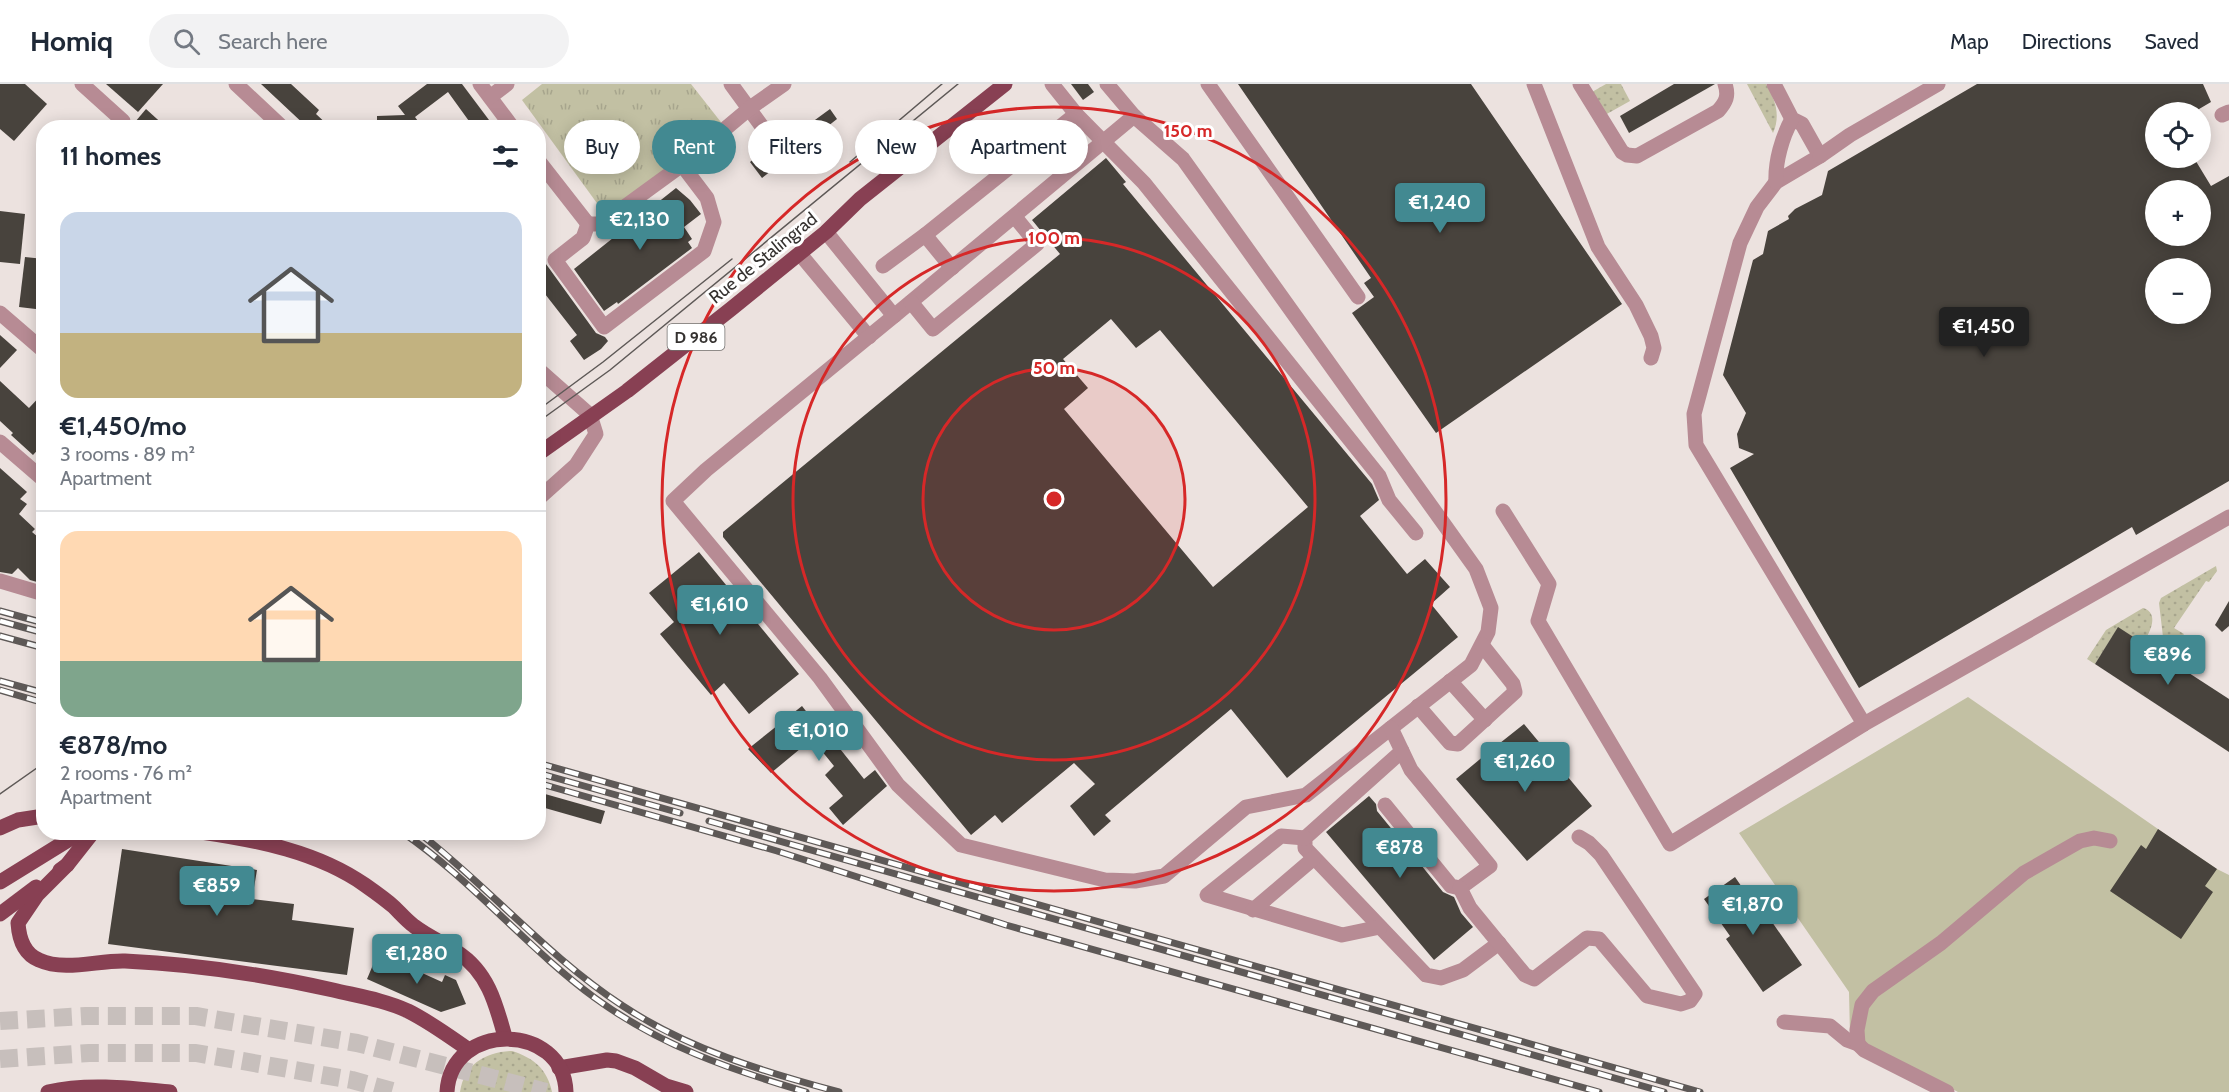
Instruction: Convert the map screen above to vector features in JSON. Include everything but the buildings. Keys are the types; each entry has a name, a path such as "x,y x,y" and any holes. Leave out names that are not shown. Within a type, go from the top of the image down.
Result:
{"main road":[{"name":"Rue de Stalingrad","path":"546,448 627,391 800,254 860,199 1005,84"},
{"path":"0,828 18,820 36,817"},
{"path":"0,882 67,840"},
{"path":"86,840 37,895 18,923 19,939 27,951 39,961 63,965 124,961 221,970 297,982 376,1000 406,1011 432,1024 469,1050"},
{"path":"246,840 298,853 331,866 364,884 393,906 413,926 459,954 477,969 495,1000 505,1037"},
{"path":"0,914 66,865"},
{"path":"447,1092 452,1073 469,1050 486,1041 505,1037 521,1039 536,1045 549,1055 559,1068 566,1092"},
{"path":"559,1068 607,1060 616,1061 635,1068 666,1086 686,1092"},
{"path":"48,1092 58,1089 117,1086 170,1092"}],"street":[{"path":"82,84 122,120"},
{"path":"236,84 274,120"},
{"path":"480,84 507,120"},
{"path":"490,98 507,84"},
{"path":"731,84 758,120"},
{"path":"736,120 784,84"},
{"path":"1052,84 1103,144 1144,183 1379,477 1389,500 1416,533"},
{"path":"1107,84 1134,116 1183,159 1476,569 1491,608 1488,633 1471,665 1306,795 1246,807 1164,876 1135,881 1105,880 961,845 898,785 820,678 674,501 706,470 1015,217 1134,116"},
{"path":"1208,84 1358,297"},
{"path":"1534,84 1598,247 1636,305 1651,336 1654,348 1651,358"},
{"path":"1580,84 1622,152 1637,156 1718,111 1725,103 1728,94 1725,84"},
{"path":"1774,84 1792,118 1802,124 1820,156"},
{"path":"1864,724 1695,445 1694,414 1740,243 1757,207 1776,182 1938,84"},
{"path":"883,266 1076,114"},
{"path":"1776,182 1776,171 1786,129 1792,118"},
{"path":"546,170 588,224"},
{"path":"588,224 601,224 670,174"},
{"path":"588,224 583,238 555,260 604,327 704,251 714,222 707,198 689,174"},
{"path":"912,302 933,329 1037,244 1015,217"},
{"path":"826,232 894,316"},
{"path":"925,235 952,268"},
{"path":"800,254 869,337"},
{"path":"0,313 36,344"},
{"path":"546,376 590,415 596,434 576,465 546,492"},
{"path":"0,442 36,473"},
{"path":"1503,512 1549,584 1538,621 1670,844 1864,724 2229,517"},
{"path":"0,581 36,592"},
{"path":"1418,706 1450,742 1458,744 1515,692 1513,684 1482,645"},
{"path":"1450,681 1485,720"},
{"path":"1385,805 1451,886 1460,888 1490,866 1411,770 1391,728"},
{"path":"1380,927 1342,935 1207,896 1281,837 1305,838 1402,751"},
{"path":"1460,888 1470,908 1525,975 1534,979 1587,938 1599,939 1647,996 1681,1004 1690,1001 1695,994 1600,855 1580,837"},
{"path":"1305,838 1305,848 1426,975 1441,978 1463,970 1499,943"},
{"path":"1858,1044 1857,1030 1862,1005 1874,991 1941,943 2024,873 2080,840 2094,838 2110,841"},
{"path":"1253,910 1314,858"},
{"path":"1784,1022 1830,1026 1864,1050 1947,1092"}],"green space":[{"path":"542,84 691,84 719,120 652,120 652,174 662,174 607,217 576,174 640,174 640,120 564,120 564,158 546,133 546,120 537,120 522,100"},
{"path":"1606,84 1621,84 1630,101 1605,115 1592,92"},
{"path":"1747,84 1766,84 1777,114 1773,133"},
{"path":"2216,566 2217,571 2209,582 2206,581 2174,628 2184,634 2175,647 2155,651 2163,637 2159,603 2161,598"},
{"path":"2143,608 2151,614 2152,624 2143,643 2118,628 2095,664 2087,659 2106,630"},
{"path":"1968,697 2158,829 2229,875 2229,1092 1958,1092 1850,1035 1849,992 1739,833"},
{"path":"512,1051 527,1057 538,1065 547,1077 552,1092 460,1092 466,1074 478,1061 493,1054"}],"tunnel":[{"path":"0,1021 86,1016 196,1016 357,1043 546,1092"},
{"path":"0,1059 89,1053 196,1053 352,1080 396,1092"}],"tram line":[{"path":"850,162 942,84"},
{"path":"546,416 610,370 958,84"},
{"path":"546,404 603,362 732,259"},
{"path":"0,794 36,769"}],"railway":[{"path":"0,611 36,621"},
{"path":"0,621 36,631"},
{"path":"0,636 36,646"},
{"path":"0,681 36,691"},
{"path":"0,690 36,701"},
{"path":"546,765 1700,1092"},
{"path":"546,775 680,813"},
{"path":"546,785 777,851 1006,925 1599,1092"},
{"path":"709,821 1664,1092"},
{"path":"413,840 476,892 546,958 620,1015 670,1043 696,1054 806,1092"},
{"path":"428,840 569,966 623,1006 674,1035 727,1058 839,1092"}]}
